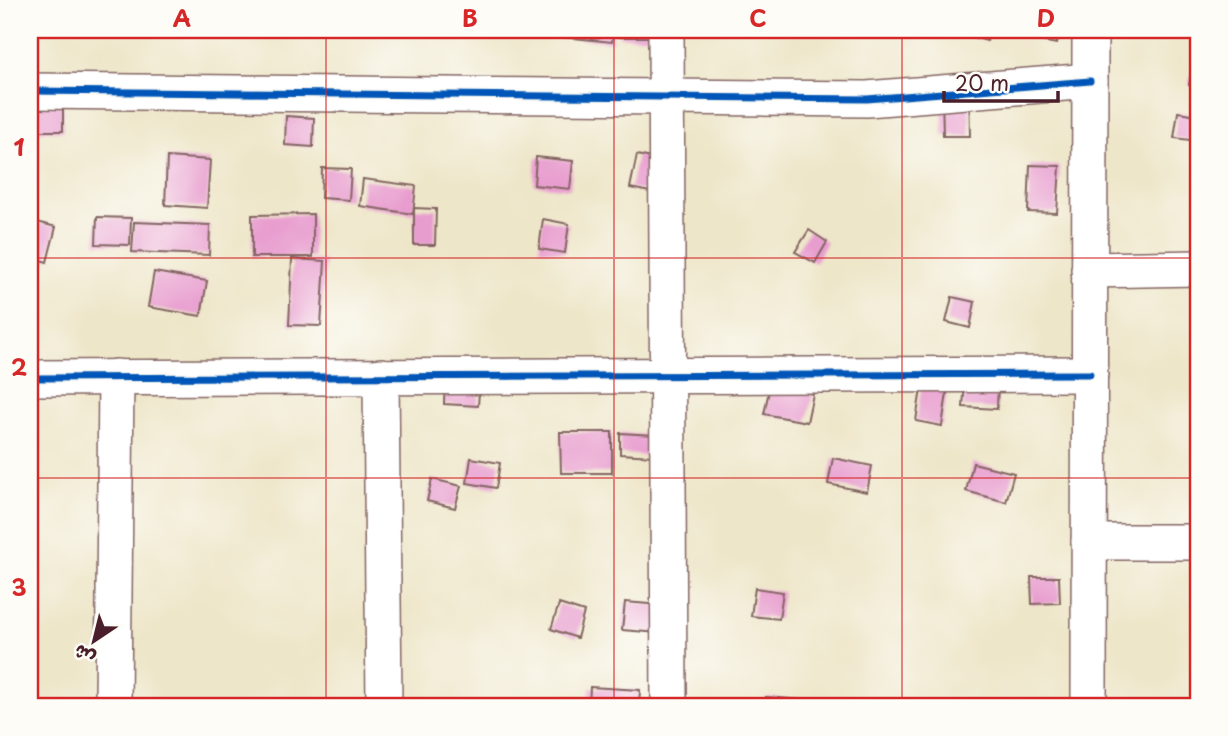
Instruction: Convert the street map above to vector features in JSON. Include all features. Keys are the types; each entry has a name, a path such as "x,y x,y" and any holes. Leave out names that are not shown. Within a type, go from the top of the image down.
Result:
{"street":[{"path":"666,30 669,706"},
{"path":"1089,706 1090,30"},
{"path":"30,92 867,99 1090,80"},
{"path":"1089,270 1198,268"},
{"path":"30,378 1090,374"},
{"path":"381,376 384,706"},
{"path":"113,706 117,377"},
{"path":"1089,542 1198,542"}],"building":[{"path":"565,30 614,30 612,42 564,37"},
{"path":"619,30 660,30 660,37 619,37"},
{"path":"963,30 990,30 987,41 962,34"},
{"path":"1032,30 1059,30 1057,44 1031,39"},
{"path":"1194,58 1198,59 1198,86 1189,85"},
{"path":"30,88 63,88 63,131 30,131"},
{"path":"969,89 970,136 943,136 942,90"},
{"path":"1178,112 1198,115 1198,141 1174,138"},
{"path":"286,116 314,118 313,147 285,145"},
{"path":"637,155 661,160 655,193 630,188"},
{"path":"167,157 210,160 207,208 165,205"},
{"path":"536,157 573,161 570,189 534,185"},
{"path":"1030,165 1060,166 1057,213 1028,212"},
{"path":"322,168 351,169 349,200 321,198"},
{"path":"363,179 416,186 413,214 360,206"},
{"path":"414,208 436,209 435,245 414,245"},
{"path":"313,214 313,257 252,257 252,215"},
{"path":"97,217 131,218 130,245 96,244"},
{"path":"543,219 569,224 565,253 539,249"},
{"path":"30,220 56,227 47,262 30,257"},
{"path":"134,222 210,225 209,255 132,252"},
{"path":"809,230 827,242 815,263 795,252"},
{"path":"292,259 325,261 321,326 289,325"},
{"path":"154,272 207,281 201,316 148,307"},
{"path":"952,297 975,302 970,328 946,322"},
{"path":"445,375 480,377 478,406 444,404"},
{"path":"923,376 949,380 942,426 916,421"},
{"path":"965,382 998,384 997,409 963,407"},
{"path":"770,386 813,394 807,422 764,414"},
{"path":"560,432 612,432 612,473 561,473"},
{"path":"620,433 654,435 653,456 620,454"},
{"path":"471,458 500,463 496,488 467,483"},
{"path":"833,458 872,466 867,492 828,484"},
{"path":"973,463 1014,473 1006,502 966,491"},
{"path":"432,479 461,486 455,508 427,501"},
{"path":"1031,577 1059,577 1060,603 1032,604"},
{"path":"755,588 783,592 779,619 751,616"},
{"path":"625,602 661,605 659,633 622,630"},
{"path":"559,604 584,612 577,638 551,629"},
{"path":"590,687 640,690 639,706 589,706"},
{"path":"766,697 814,701 814,706 765,706"}],"cycle path":[{"path":"30,91 867,99 1090,81"},
{"path":"30,378 1090,374"}]}
